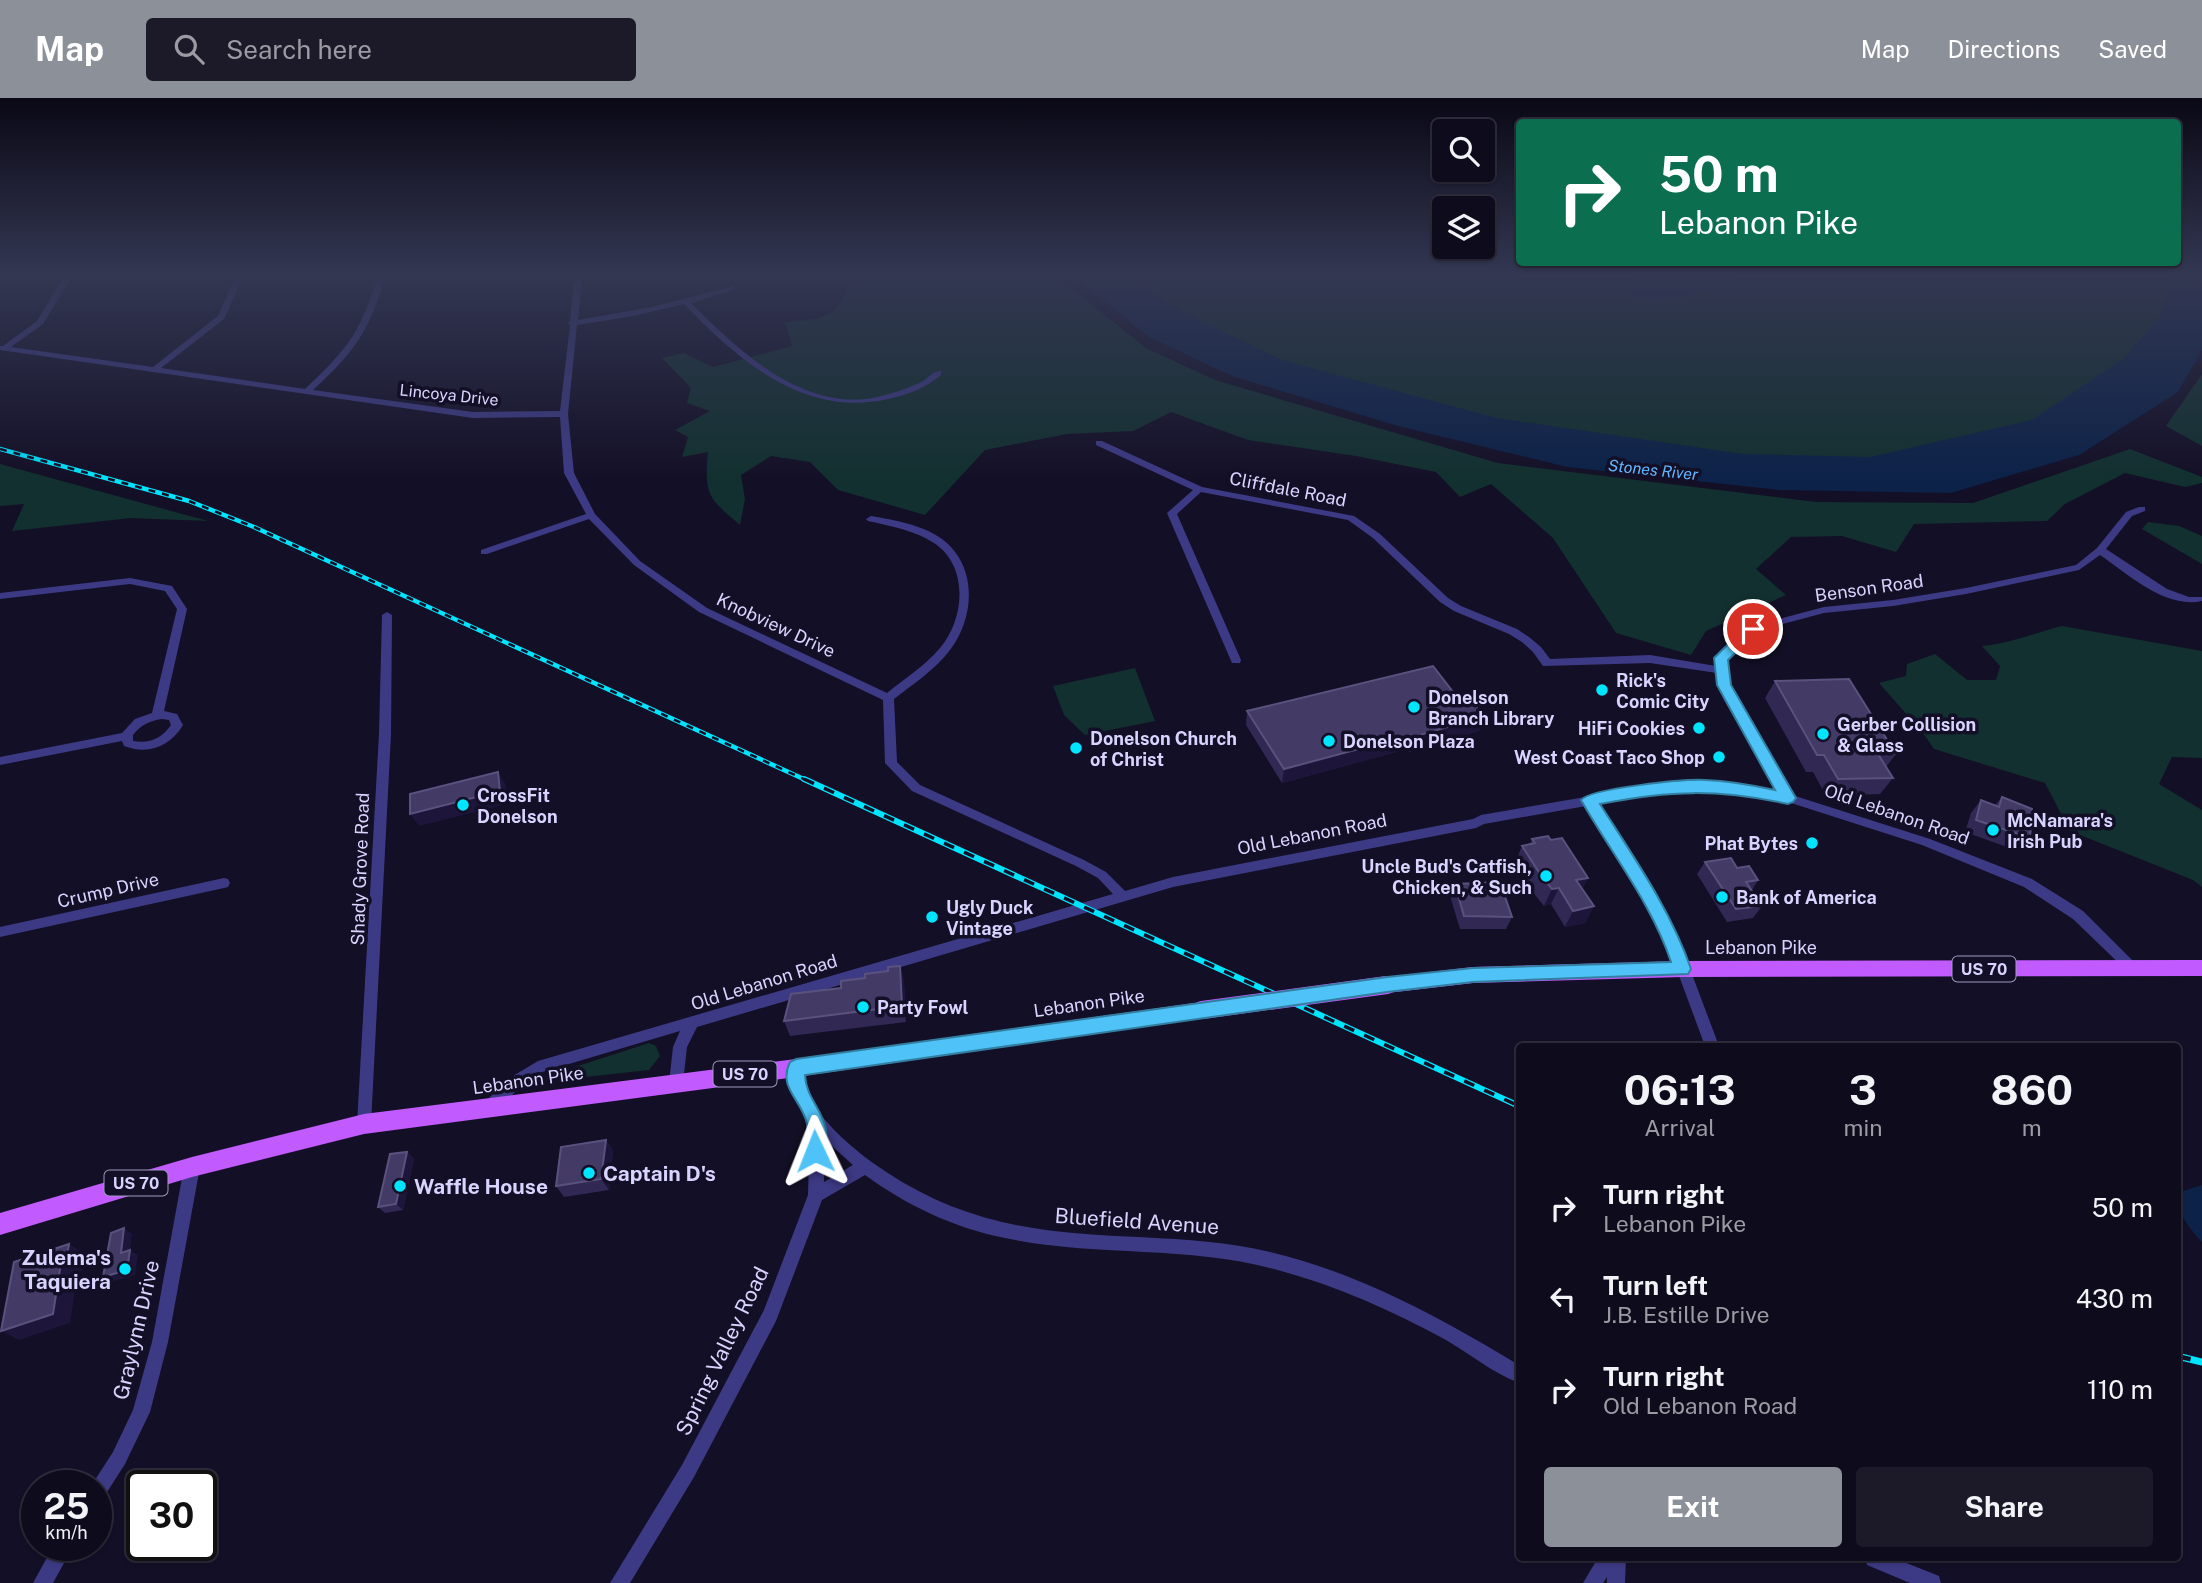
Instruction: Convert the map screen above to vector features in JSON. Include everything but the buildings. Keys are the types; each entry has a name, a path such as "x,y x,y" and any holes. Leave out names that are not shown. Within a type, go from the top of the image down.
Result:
{"main road":[{"name":"Lebanon Pike","path":"0,1224 192,1167 364,1124 1473,975 1682,969 2202,968"}],"street":[{"path":"154,370 189,342"},
{"path":"307,391 356,342"},
{"name":"Knobview Drive","path":"570,342 564,414 569,473 591,515 637,563 703,610 888,698"},
{"path":"724,342 800,391 818,398 849,403 877,402 928,383 938,373"},
{"name":"Lincoya Drive","path":"3,348 473,415 564,414"},
{"name":"Cliffdale Road","path":"1099,443 1199,489 1351,518 1370,529 1443,599 1460,610 1518,633 1532,642 1547,663 1650,659 1722,670"},
{"path":"1199,489 1172,513 1236,660"},
{"path":"2142,509 2129,514 2100,550 2171,596 2189,602 2198,599"},
{"path":"484,552 591,515"},
{"path":"871,519 896,523 941,543 964,574 965,613 946,648 888,698 891,763 916,789 1080,863 1102,875 1122,896"},
{"name":"Benson Road","path":"1722,670 1721,658 1753,629 1824,610 1904,601 2056,574 2079,567 2100,550"},
{"path":"0,596 130,581 168,589 181,610 157,716"},
{"name":"Shady Grove Road","path":"364,1124 385,734 387,615"},
{"path":"1722,670 1730,700 1788,798"},
{"path":"0,761 127,736 136,724 157,716 168,715 176,721 174,731 163,740 139,747 128,743 127,736"},
{"name":"Old Lebanon Road","path":"489,1108 528,1072 559,1061 1122,896 1242,867 1628,792 1701,785 1747,789 1788,798 1926,842 2028,883 2078,915 2134,969"},
{"path":"1589,800 1631,867 1674,945 1711,1043"},
{"name":"Crump Drive","path":"0,932 224,883"},
{"path":"676,1083 680,1046 691,1024"},
{"name":"Bluefield Avenue","path":"796,1068 796,1086 817,1123 864,1167 925,1204 989,1227 1031,1236 1216,1249 1269,1259 1324,1275 1412,1311 1516,1373"},
{"name":"Spring Valley Road","path":"619,1583 688,1471 770,1315 816,1195 817,1123"},
{"name":"Graylynn Drive","path":"111,1470 141,1412 160,1342 192,1167"},
{"path":"816,1195 864,1167"},
{"path":"42,1583 55,1561"},
{"path":"1592,1583 1607,1561"},
{"path":"1616,1583 1617,1561"},
{"path":"1881,1561 1932,1583"}],"green space":[{"path":"791,342 1139,342 1215,380 1498,463 1816,502 1973,503 2130,449 2202,477 2202,483 2185,487 2125,473 2065,504 2047,521 1914,524 1896,552 1842,536 1791,537 1756,569 1786,595 1706,631 1691,655 1616,633 1553,538 1491,484 1460,497 1436,472 1356,456 1248,440 1171,412 1133,431 1067,434 985,450 925,515 838,490 810,462 771,456 741,475 745,499 740,525 710,494 707,478 708,452 682,457 688,437 675,430 710,411 687,403 691,388 662,358 684,353 713,367 792,346"},
{"path":"1221,342 2181,342 2167,390 1813,487 1301,388"},
{"path":"2202,374 2202,446 2166,426"},
{"path":"0,464 208,521 131,518 12,531 24,504 0,506"},
{"path":"2148,522 2179,526 2202,536 2202,564 2142,529"},
{"path":"2062,626 2202,651 2202,758 2172,757 2159,784 2202,810 2202,887 2193,880 2070,831 2045,783 1934,749 1879,683 1906,676 1907,664 1935,654 1967,680 1996,680 2000,666 1982,646 2012,641"},
{"path":"1135,668 1155,721 1085,735 1064,715 1053,686"},
{"path":"649,1043 656,1046 660,1056 649,1070 522,1084"}],"water":[{"name":"Stones River","path":"1160,342 1245,342 1282,360 1496,418 1743,454 1870,457 2032,420 2124,358 2138,342 2202,342 2202,350 2178,392 2079,455 1951,493 1780,490 1567,467 1398,426 1232,376"},
{"path":"2202,1185 2202,1242 2184,1219 2181,1212 2181,1192"}],"railway":[{"path":"0,449 189,501 254,527 808,781"},
{"path":"804,779 1516,1105"},
{"path":"2181,1357 2202,1362"}],"place":[{"name":"Rick's Comic City","path":"1602,690"},
{"name":"Donelson Branch Library","path":"1414,707"},
{"name":"HiFi Cookies","path":"1699,728"},
{"name":"Gerber Collision & Glass","path":"1823,734"},
{"name":"Donelson Plaza","path":"1329,741"},
{"name":"Donelson Church of Christ","path":"1076,748"},
{"name":"West Coast Taco Shop","path":"1719,757"},
{"name":"CrossFit Donelson","path":"463,805"},
{"name":"McNamara's Irish Pub","path":"1993,830"},
{"name":"Phat Bytes","path":"1812,843"},
{"name":"Uncle Bud's Catfish, Chicken, & Such","path":"1546,876"},
{"name":"Bank of America","path":"1722,897"},
{"name":"Ugly Duck Vintage","path":"932,917"},
{"name":"Party Fowl","path":"863,1007"},
{"name":"Captain D's","path":"589,1173"},
{"name":"Waffle House","path":"400,1186"},
{"name":"Zulema's Taquiera","path":"125,1269"}],"route":[{"path":"815,1151 817,1123 796,1086 796,1068 1202,1010 1473,975 1682,969 1674,945 1631,867 1589,800 1628,792 1701,785 1747,789 1788,798 1730,700 1724,685 1721,658 1753,629"}]}
